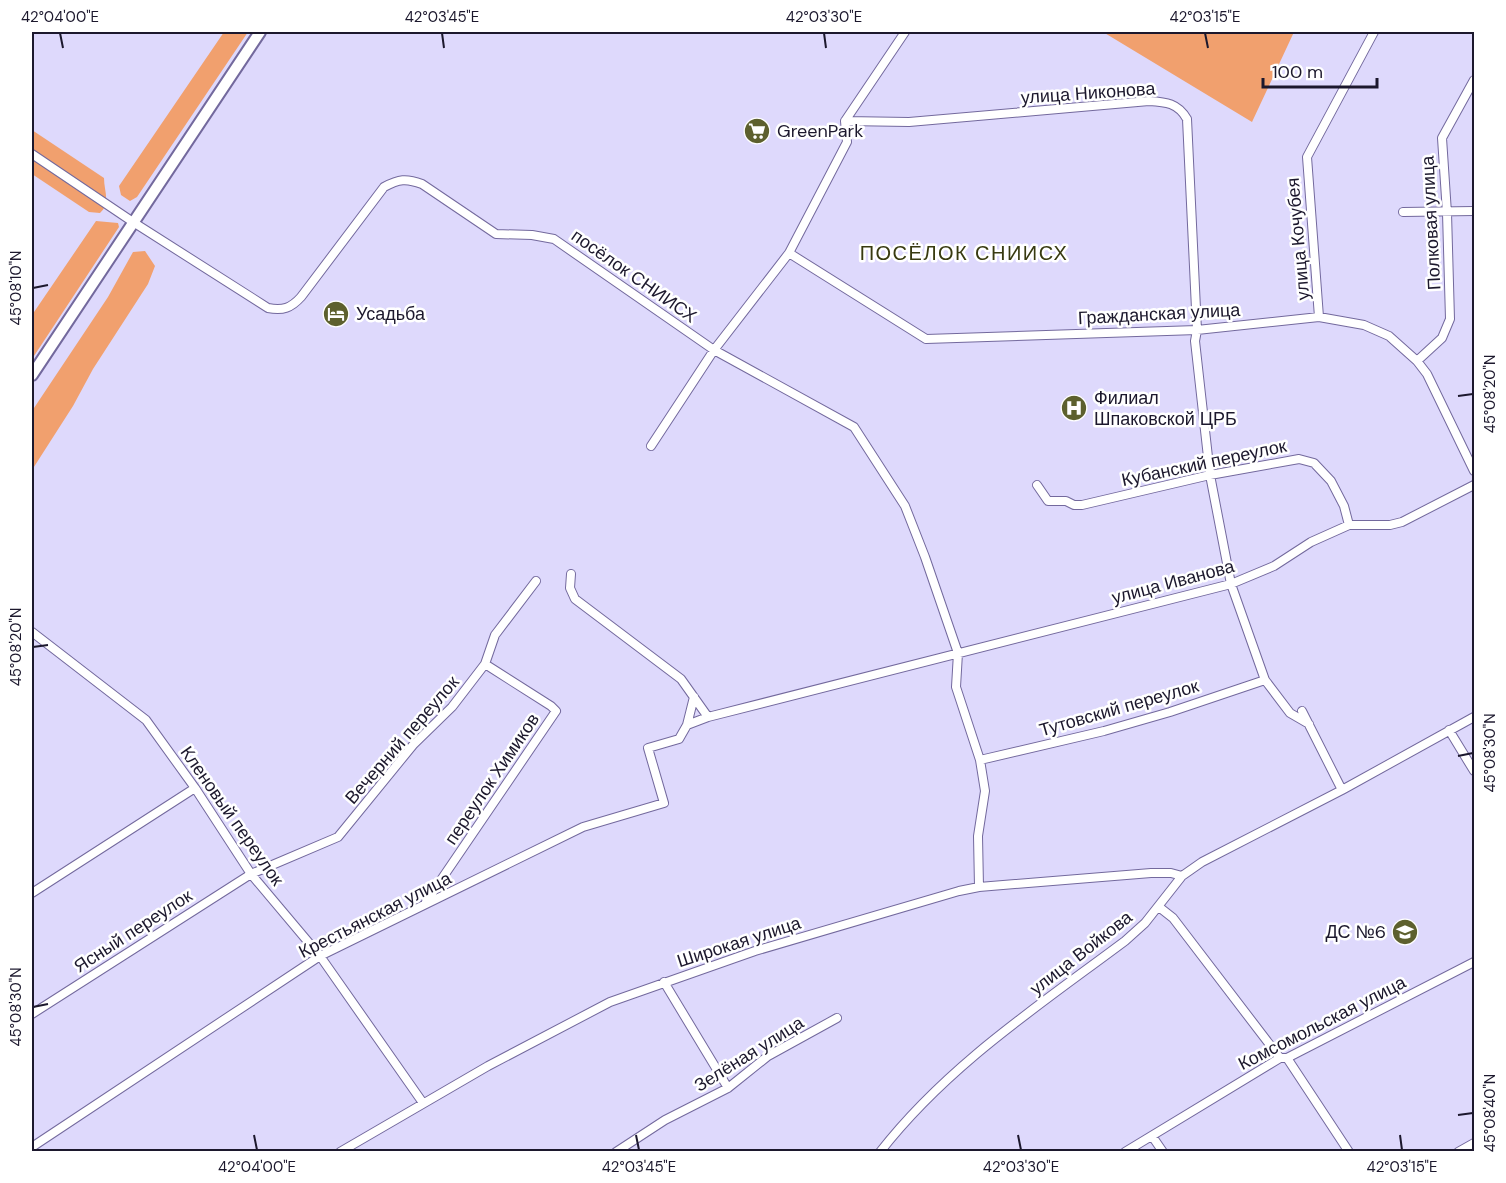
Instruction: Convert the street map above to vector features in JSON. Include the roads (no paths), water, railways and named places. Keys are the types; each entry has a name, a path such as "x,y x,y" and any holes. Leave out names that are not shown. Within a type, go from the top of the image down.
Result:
{"street":[{"path":"32,375 260,32"},
{"path":"651,446 714,350 789,253 847,142 845,121 905,32"},
{"name":"улица Кочубея","path":"1320,317 1307,157 1374,32"},
{"name":"Полковая улица","path":"1418,361 1442,338 1450,319 1442,138 1474,80"},
{"name":"улица Никонова","path":"845,121 909,122 1149,101 1166,102 1181,108 1187,119 1197,330 1195,341 1210,475 1231,584 1265,680 1290,713 1309,724"},
{"path":"32,154 133,222"},
{"name":"посёлок СНИИСХ","path":"133,222 268,308 277,310 286,309 301,297 384,187 400,179 409,179 423,184 496,234 532,235 554,239 714,350 854,427 905,506 958,653"},
{"path":"1403,212 1474,212"},
{"name":"Гражданская улица","path":"789,253 926,339 1197,330 1320,317 1364,325 1389,336 1418,361 1427,374 1474,471"},
{"name":"Кубанский переулок","path":"1037,485 1048,501 1066,501 1074,505 1082,505 1210,475 1299,459 1314,464 1331,481 1344,506 1349,525"},
{"name":"улица Иванова","path":"659,804 664,803 648,748 679,739 687,725 708,717 865,676 1231,584 1274,566 1311,542 1349,525 1390,525 1402,522 1474,485"},
{"path":"571,574 570,588 575,599 681,679 708,717"},
{"name":"Вечерний переулок","path":"251,874 339,837 413,745 452,707 485,664 495,635 536,581"},
{"name":"Кленовый переулок","path":"32,632 146,720 195,788 251,874 320,956 423,1103"},
{"path":"958,653 956,687 980,760 985,791 978,836 979,887"},
{"name":"переулок Химиков","path":"425,904 556,711 485,664"},
{"name":"Тутовский переулок","path":"980,760 1104,731 1170,712 1265,680"},
{"path":"687,725 694,697"},
{"path":"1302,711 1342,790"},
{"name":"улица Войкова","path":"880,1152 931,1093 974,1054 1125,941 1145,923 1182,876 1202,862 1342,790 1474,717"},
{"path":"1449,730 1474,771"},
{"path":"32,893 195,788"},
{"name":"Крестьянская улица","path":"32,1147 320,956 584,827 659,804"},
{"name":"Широкая улица","path":"340,1152 576,1018 610,1002 755,951 921,901 979,887 1151,873 1171,873 1182,876"},
{"name":"Ясный переулок","path":"32,1014 251,874"},
{"path":"1159,906 1173,918 1284,1058 1349,1152"},
{"name":"Комсомольская улица","path":"1125,1152 1284,1058 1474,962"},
{"path":"664,982 728,1088"},
{"name":"Зелёная улица","path":"616,1152 665,1120 728,1088 768,1056 837,1018"},
{"path":"1152,1136 1162,1152"},
{"path":"1458,1152 1474,1143"}],"place":[{"name":"GreenPark","path":"757,131"},
{"name":"Усадьба","path":"336,314"},
{"name":"Филиал Шпаковской ЦРБ","path":"1074,408"},
{"name":"ДС №6","path":"1405,932"}],"district":[{"name":"ПОСЁЛОК СНИИСХ","path":"964,253"}]}
